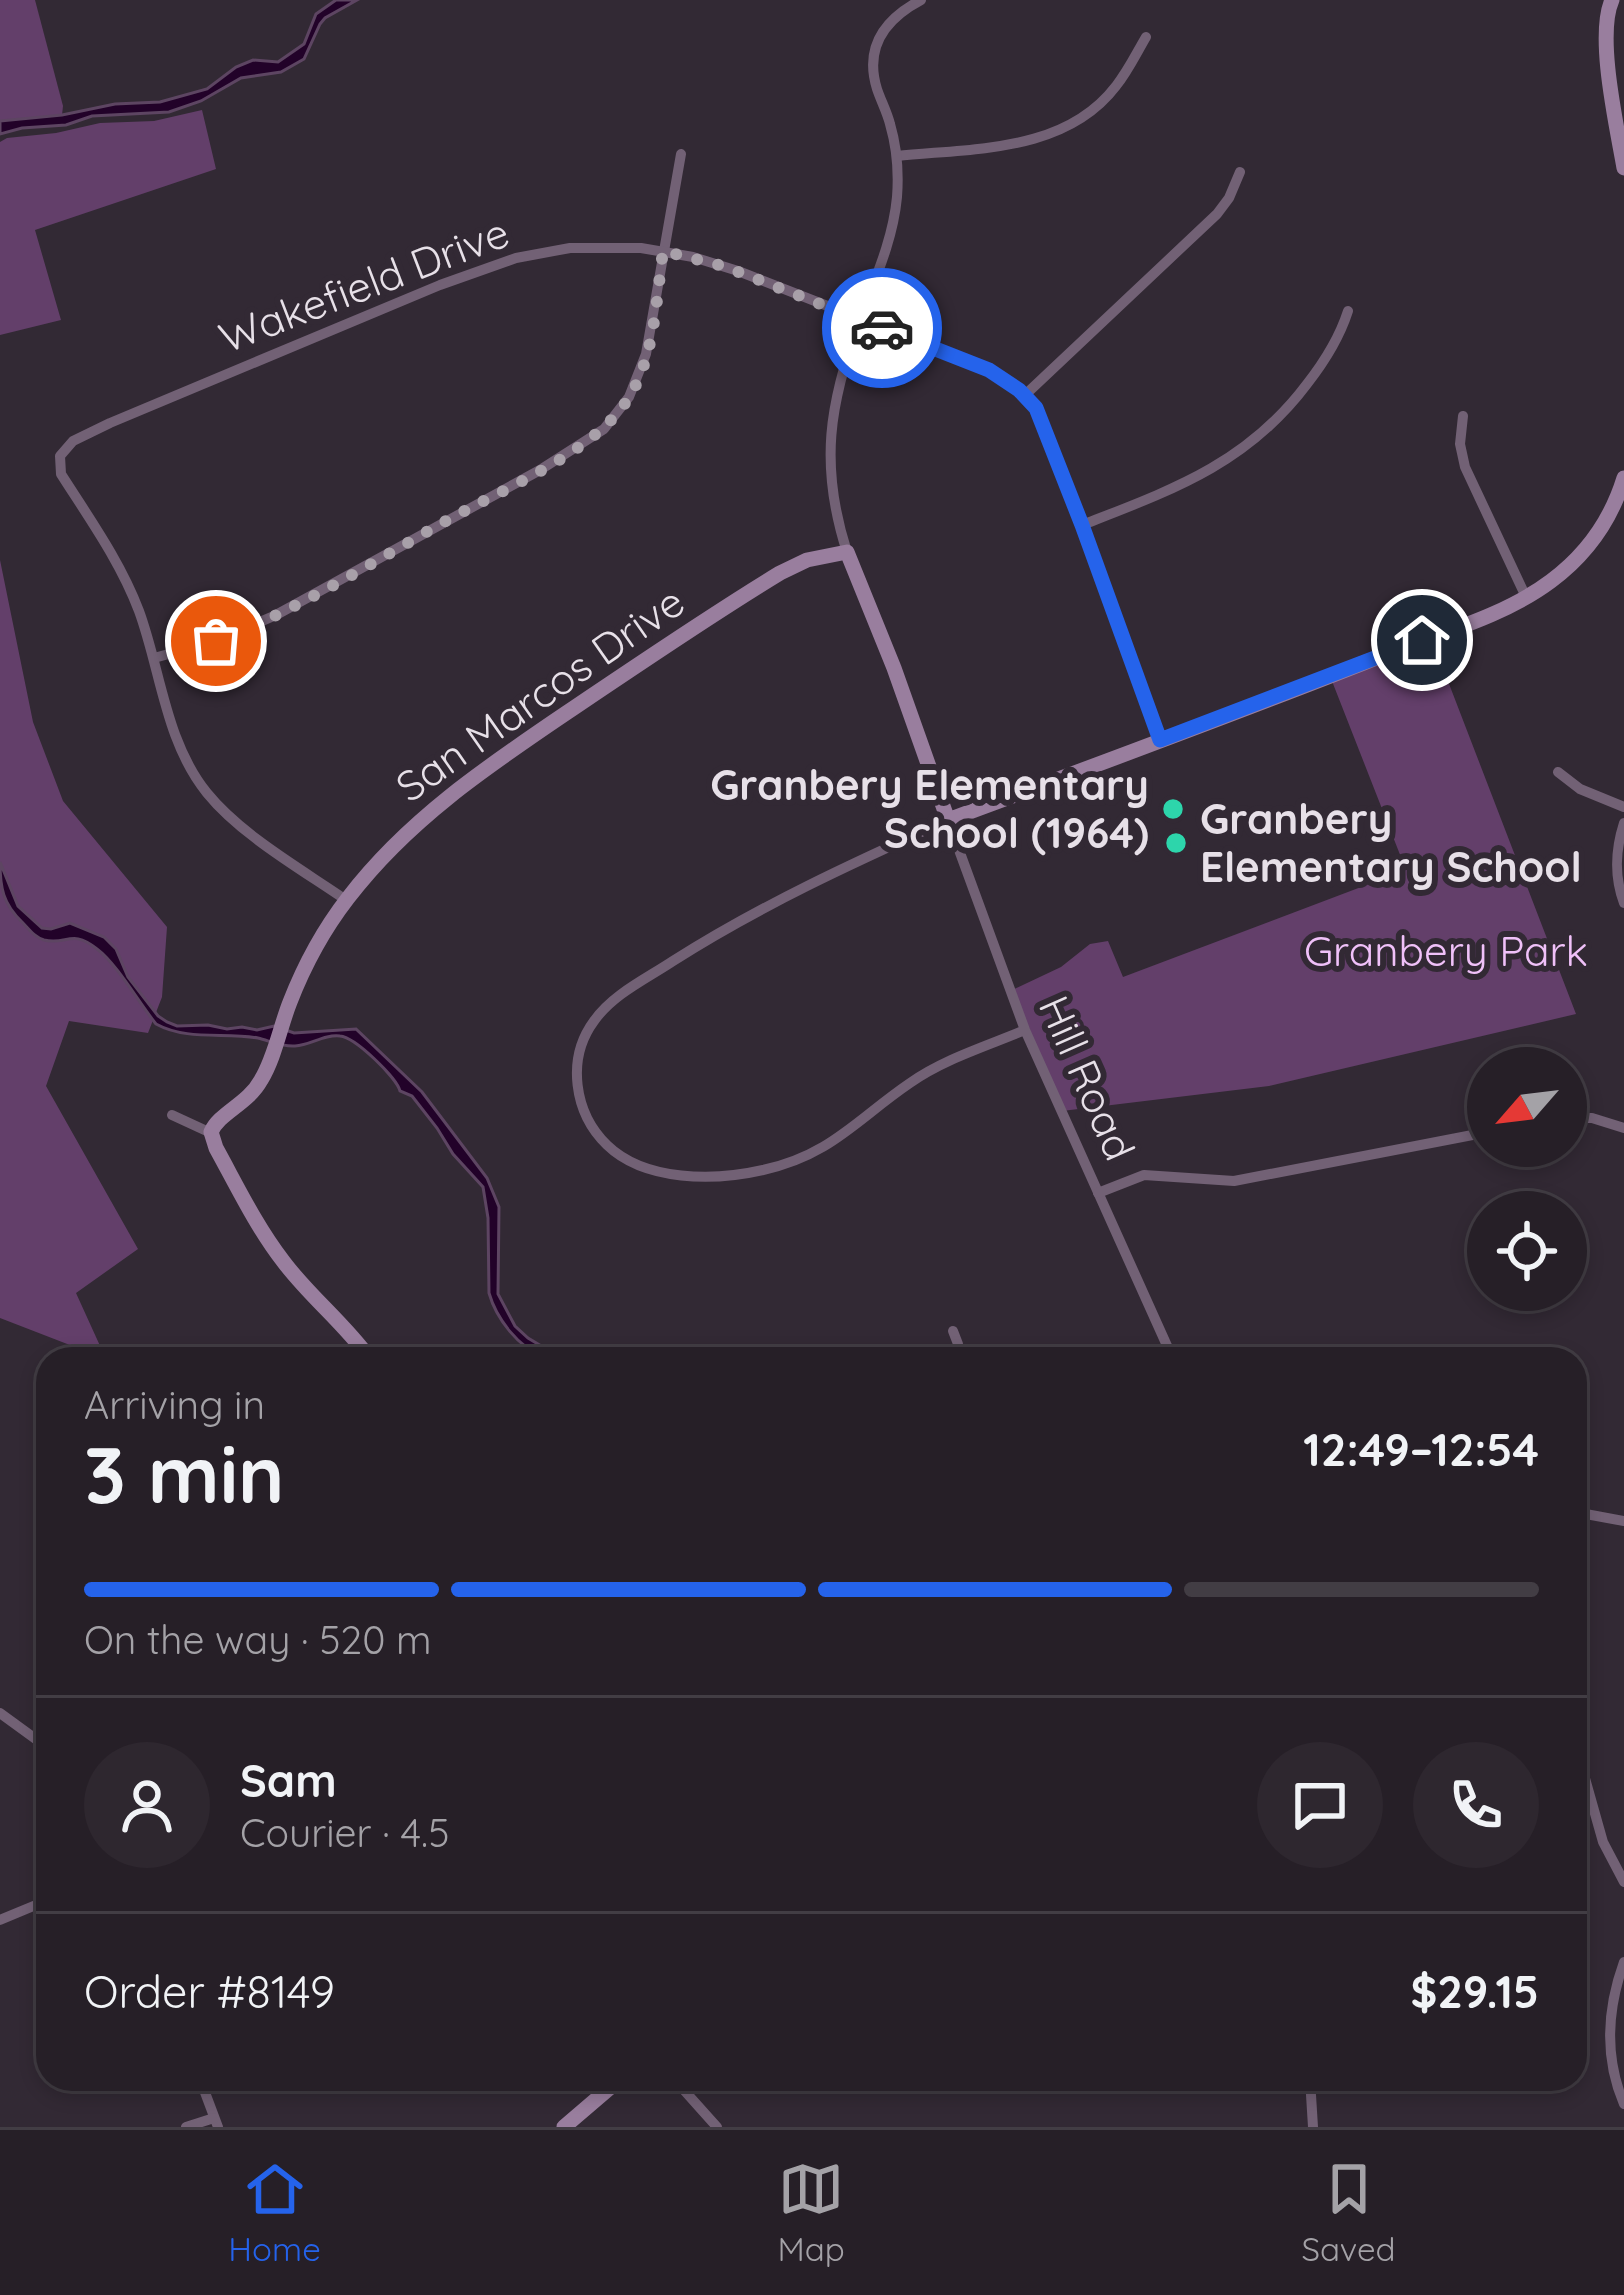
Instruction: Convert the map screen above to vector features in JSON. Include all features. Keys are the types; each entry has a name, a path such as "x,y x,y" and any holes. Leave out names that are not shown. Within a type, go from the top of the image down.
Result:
{"street":[{"name":"Hill Road","path":"921,0 888,23 874,56 875,81 891,129 898,180 893,224 838,389 830,437 833,494 847,552 1025,1030 1168,1347"},
{"path":"1612,0 1606,37 1624,168"},
{"path":"897,156 1016,143 1065,128 1108,95 1146,37"},
{"path":"346,900 240,825 207,793 177,738 154,658 257,625 596,435 624,406 642,368 682,154"},
{"path":"1160,740 1043,422 1025,395 1207,223 1229,198 1240,172"},
{"name":"Wakefield Drive","path":"154,658 121,569 61,474 62,452 73,441 135,411 498,263 570,248 618,247 663,251 723,266 989,370 1025,395"},
{"path":"1082,525 1199,477 1257,439 1314,375 1348,311"},
{"path":"1463,416 1460,445 1467,473 1526,596"},
{"path":"1025,1030 921,1076 821,1150 754,1172 700,1177 634,1163 608,1146 584,1114 577,1082 589,1028 610,1004 750,914 948,820 1499,610 1563,572 1589,545 1610,513 1624,478"},
{"name":"San Marcos Drive","path":"211,1132 219,1119 255,1090 266,1072 307,966 346,900 428,813 532,736 779,574 811,559 847,552"},
{"path":"1558,772 1580,789 1624,807"},
{"path":"1624,823 1616,862 1624,903"},
{"path":"172,1114 211,1132 242,1197 282,1260 360,1347"},
{"path":"1587,1118 1624,1128"},
{"path":"1098,1193 1144,1175 1234,1181 1467,1136"},
{"path":"953,1331 958,1347"},
{"path":"1587,1514 1624,1522"},
{"path":"0,1713 36,1739"},
{"path":"1587,1788 1599,1832 1624,1882"},
{"path":"0,1920 36,1905"},
{"path":"1624,1962 1611,2008 1610,2032 1613,2068 1624,2104"},
{"path":"186,2127 216,2122 204,2091"},
{"path":"564,2127 606,2091"},
{"path":"685,2091 717,2127"},
{"path":"1311,2091 1313,2127"}],"green space":[{"path":"0,0 35,0 62,115 0,121"},
{"path":"202,110 216,169 35,230 61,320 0,335 0,142"},
{"path":"0,560 33,722 63,801 167,927 162,997 148,1033 69,1021 46,1086 138,1249 76,1293 101,1347 75,1347 0,1318"},
{"name":"Granbery Park","path":"1431,637 1576,1014 1269,1086 1062,1111 1010,991 1061,967 1090,944 1108,941 1123,977 1406,870 1330,676"}],"shaded area":[{"path":"336,0 357,0 325,18 304,59 281,72 241,78 201,101 169,112 92,116 66,125 0,134 0,121 160,102 207,89 253,60 278,62 304,44 316,14"},
{"path":"0,862 18,906 42,928 70,923 104,937 158,1016 177,1026 257,1030 274,1026 294,1033 356,1029 422,1092 487,1178 499,1207 498,1294 515,1326 543,1347 526,1347 510,1331 489,1293 483,1187 412,1096 400,1091 365,1050 340,1036 290,1046 245,1036 180,1033 156,1024 105,956 75,939 37,937 16,915 2,888"}],"way so far":[{"path":"216,641 307,599 540,470 604,429 634,390 642,368 663,251 723,266 882,328"}],"place":[{"name":"Granbery Elementary School (1964)","path":"1173,809"},
{"name":"Granbery Elementary School","path":"1176,843"}],"route":[{"path":"882,328 989,370 1036,408 1160,740 1422,640"}]}
